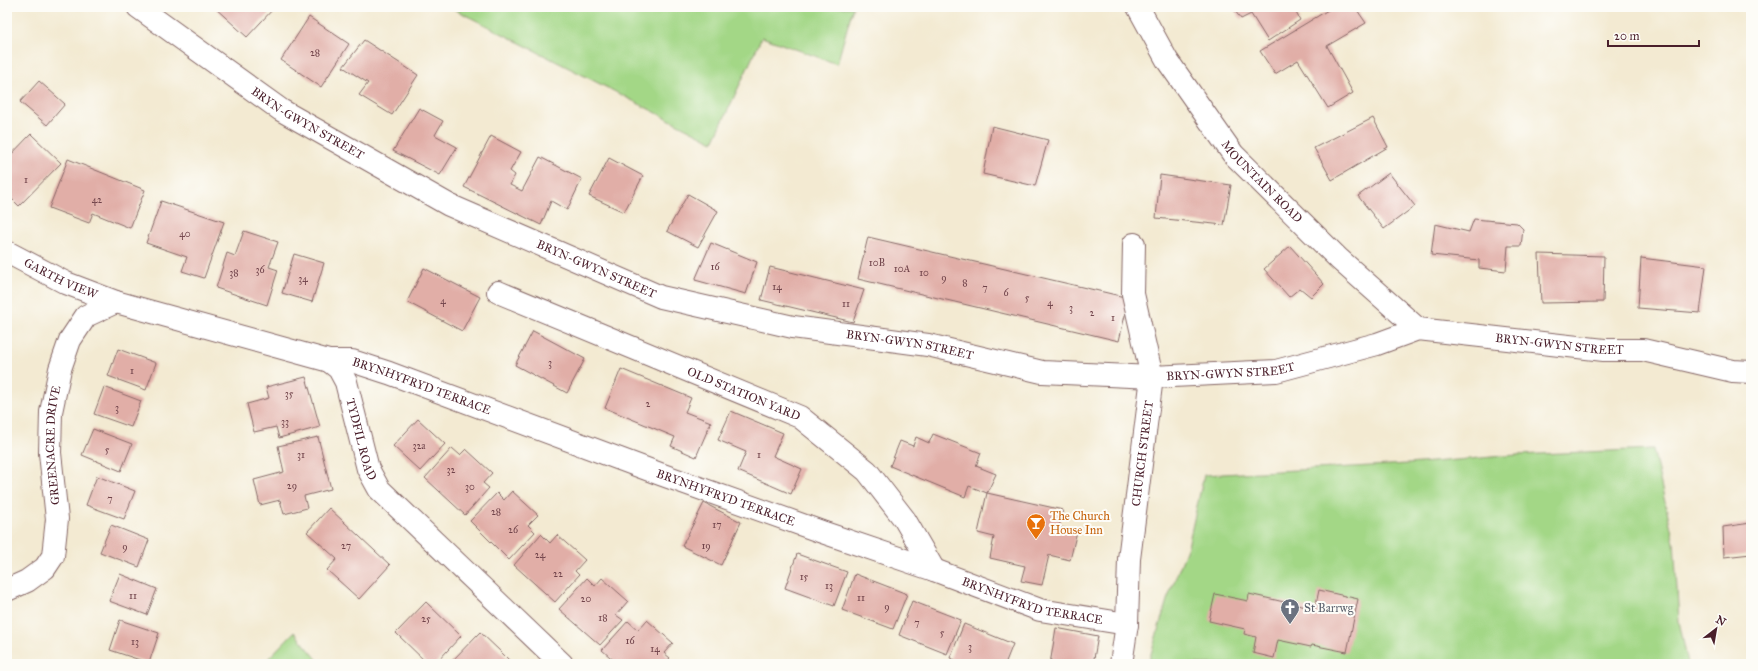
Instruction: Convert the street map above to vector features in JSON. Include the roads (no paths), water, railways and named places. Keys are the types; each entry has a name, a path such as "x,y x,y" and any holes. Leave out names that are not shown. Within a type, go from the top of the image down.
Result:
{"street":[{"name":"BRYN-GWYN STREET","path":"138,7 281,110 449,205 660,297 793,327 928,345 1042,372 1152,377 1276,371 1377,344 1418,329 1604,350 1643,350 1733,371 1751,372"},
{"name":"MOUNTAIN ROAD","path":"1138,7 1167,60 1233,154 1339,260 1418,329"},
{"name":"CHURCH STREET","path":"1121,664 1127,624 1129,559 1152,377 1133,294 1134,244"},
{"name":"GARTH VIEW","path":"7,252 66,283 116,302"},
{"name":"OLD STATION YARD","path":"498,292 800,417 867,471 905,520 934,570"},
{"name":"TYDFIL ROAD","path":"116,302 329,362 339,369 346,382 368,469 379,489 562,664"},
{"name":"GREENACRE DRIVE","path":"7,590 27,581 45,568 53,556 57,519 50,453 51,412 60,369 70,340 86,316 116,302"},
{"name":"BRYNHYFRYD TERRACE","path":"329,362 352,360 668,477 934,570 1040,610 1127,624"}],"place":[{"name":"The Church House Inn","path":"1036,540"},
{"name":"St Barrwg","path":"1290,625"}]}
